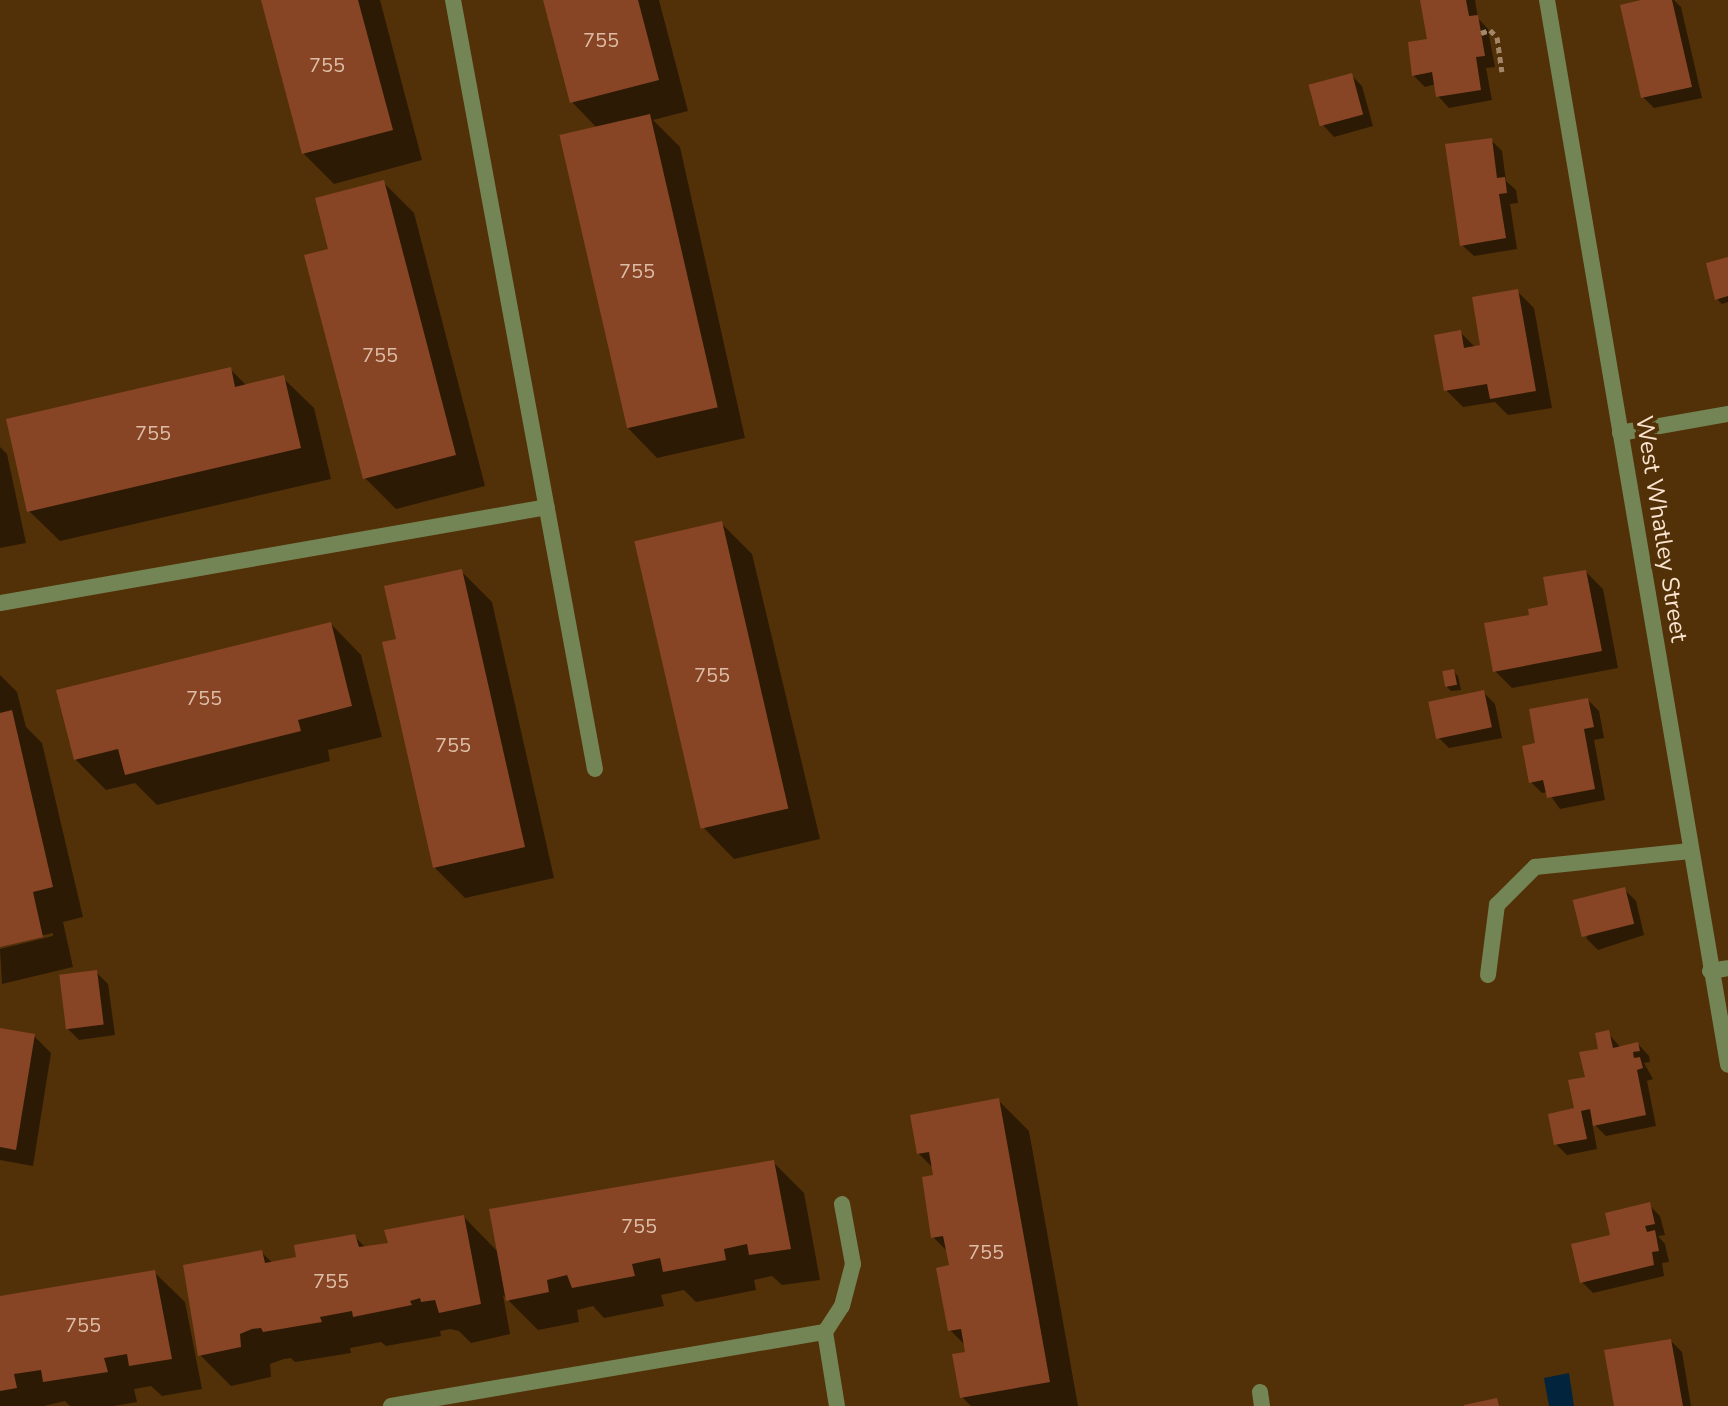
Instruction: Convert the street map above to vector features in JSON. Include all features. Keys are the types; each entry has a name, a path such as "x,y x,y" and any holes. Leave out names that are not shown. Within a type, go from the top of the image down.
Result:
{"street":[{"path":"453,0 595,769"},
{"name":"West Whatley Street","path":"1547,0 1728,1065"},
{"path":"1620,433 1728,414"},
{"path":"0,603 547,507"},
{"path":"1488,975 1497,905 1535,867 1690,851"},
{"path":"1710,971 1728,968"},
{"path":"837,1406 825,1332 842,1306 853,1264 842,1204"},
{"path":"391,1406 825,1332"}],"path":[{"path":"1481,33 1490,30 1497,37 1502,72"}],"water":[{"path":"1569,1373 1574,1406 1549,1406 1544,1378"}],"building":[{"path":"261,0 358,0 393,130 302,154"},
{"path":"543,0 638,0 659,80 570,103"},
{"path":"1420,0 1466,0 1469,16 1478,15 1485,56 1476,57 1481,90 1436,97 1432,72 1412,76 1408,42 1427,39"},
{"path":"1641,0 1672,0 1692,87 1641,98 1620,5"},
{"path":"1352,73 1363,115 1320,126 1309,85"},
{"path":"650,114 718,407 627,428 559,135"},
{"path":"1492,138 1497,178 1505,177 1507,193 1499,194 1506,238 1460,246 1445,144"},
{"path":"384,180 456,455 363,479 304,255 328,249 315,198"},
{"path":"1728,257 1728,296 1715,300 1706,263"},
{"path":"1518,289 1536,391 1490,399 1487,384 1444,391 1434,335 1461,330 1464,348 1480,345 1472,297"},
{"path":"231,367 235,387 284,375 301,448 27,512 6,419"},
{"path":"722,521 788,808 701,829 634,541"},
{"path":"462,569 525,847 433,868 382,642 396,639 384,586"},
{"path":"1586,570 1602,651 1493,672 1484,623 1529,615 1528,609 1548,605 1543,577"},
{"path":"331,622 352,706 298,720 301,731 125,775 118,749 74,760 56,690"},
{"path":"1454,669 1457,685 1445,687 1442,671"},
{"path":"1484,690 1492,727 1436,739 1428,702"},
{"path":"1588,698 1594,727 1584,729 1595,789 1547,798 1543,780 1529,783 1522,746 1535,743 1529,709"},
{"path":"12,710 53,887 33,892 43,937 0,947 0,713"},
{"path":"1625,887 1634,924 1582,937 1573,900"},
{"path":"97,970 104,1025 66,1029 59,975"},
{"path":"0,1028 35,1034 16,1150 0,1147"},
{"path":"1609,1030 1613,1048 1638,1042 1640,1051 1633,1052 1634,1058 1640,1057 1643,1068 1637,1070 1646,1115 1593,1126 1590,1109 1581,1111 1587,1139 1554,1145 1548,1114 1574,1108 1568,1080 1585,1077 1579,1052 1598,1049 1595,1033"},
{"path":"999,1098 1050,1382 960,1398 952,1354 965,1352 961,1329 948,1331 936,1268 949,1265 943,1236 931,1238 922,1177 933,1175 929,1152 917,1154 910,1115"},
{"path":"774,1160 791,1249 749,1255 747,1244 724,1249 726,1260 663,1272 660,1258 632,1264 635,1276 572,1288 567,1275 547,1280 549,1292 506,1301 489,1209"},
{"path":"1650,1202 1655,1224 1645,1226 1647,1232 1655,1230 1659,1251 1652,1252 1654,1265 1580,1283 1571,1244 1610,1235 1605,1213"},
{"path":"464,1215 481,1304 439,1313 435,1300 421,1302 420,1298 410,1301 412,1305 353,1317 352,1311 320,1317 322,1322 263,1332 261,1328 252,1329 240,1334 241,1347 198,1356 183,1265 262,1250 265,1263 296,1257 294,1245 355,1234 359,1247 388,1243 384,1230"},
{"path":"155,1270 172,1359 129,1366 127,1354 104,1358 108,1372 43,1382 41,1370 14,1374 17,1388 0,1391 0,1296"},
{"path":"1671,1339 1683,1406 1614,1406 1604,1350"},
{"path":"1497,1398 1499,1406 1464,1406 1464,1405"}]}
